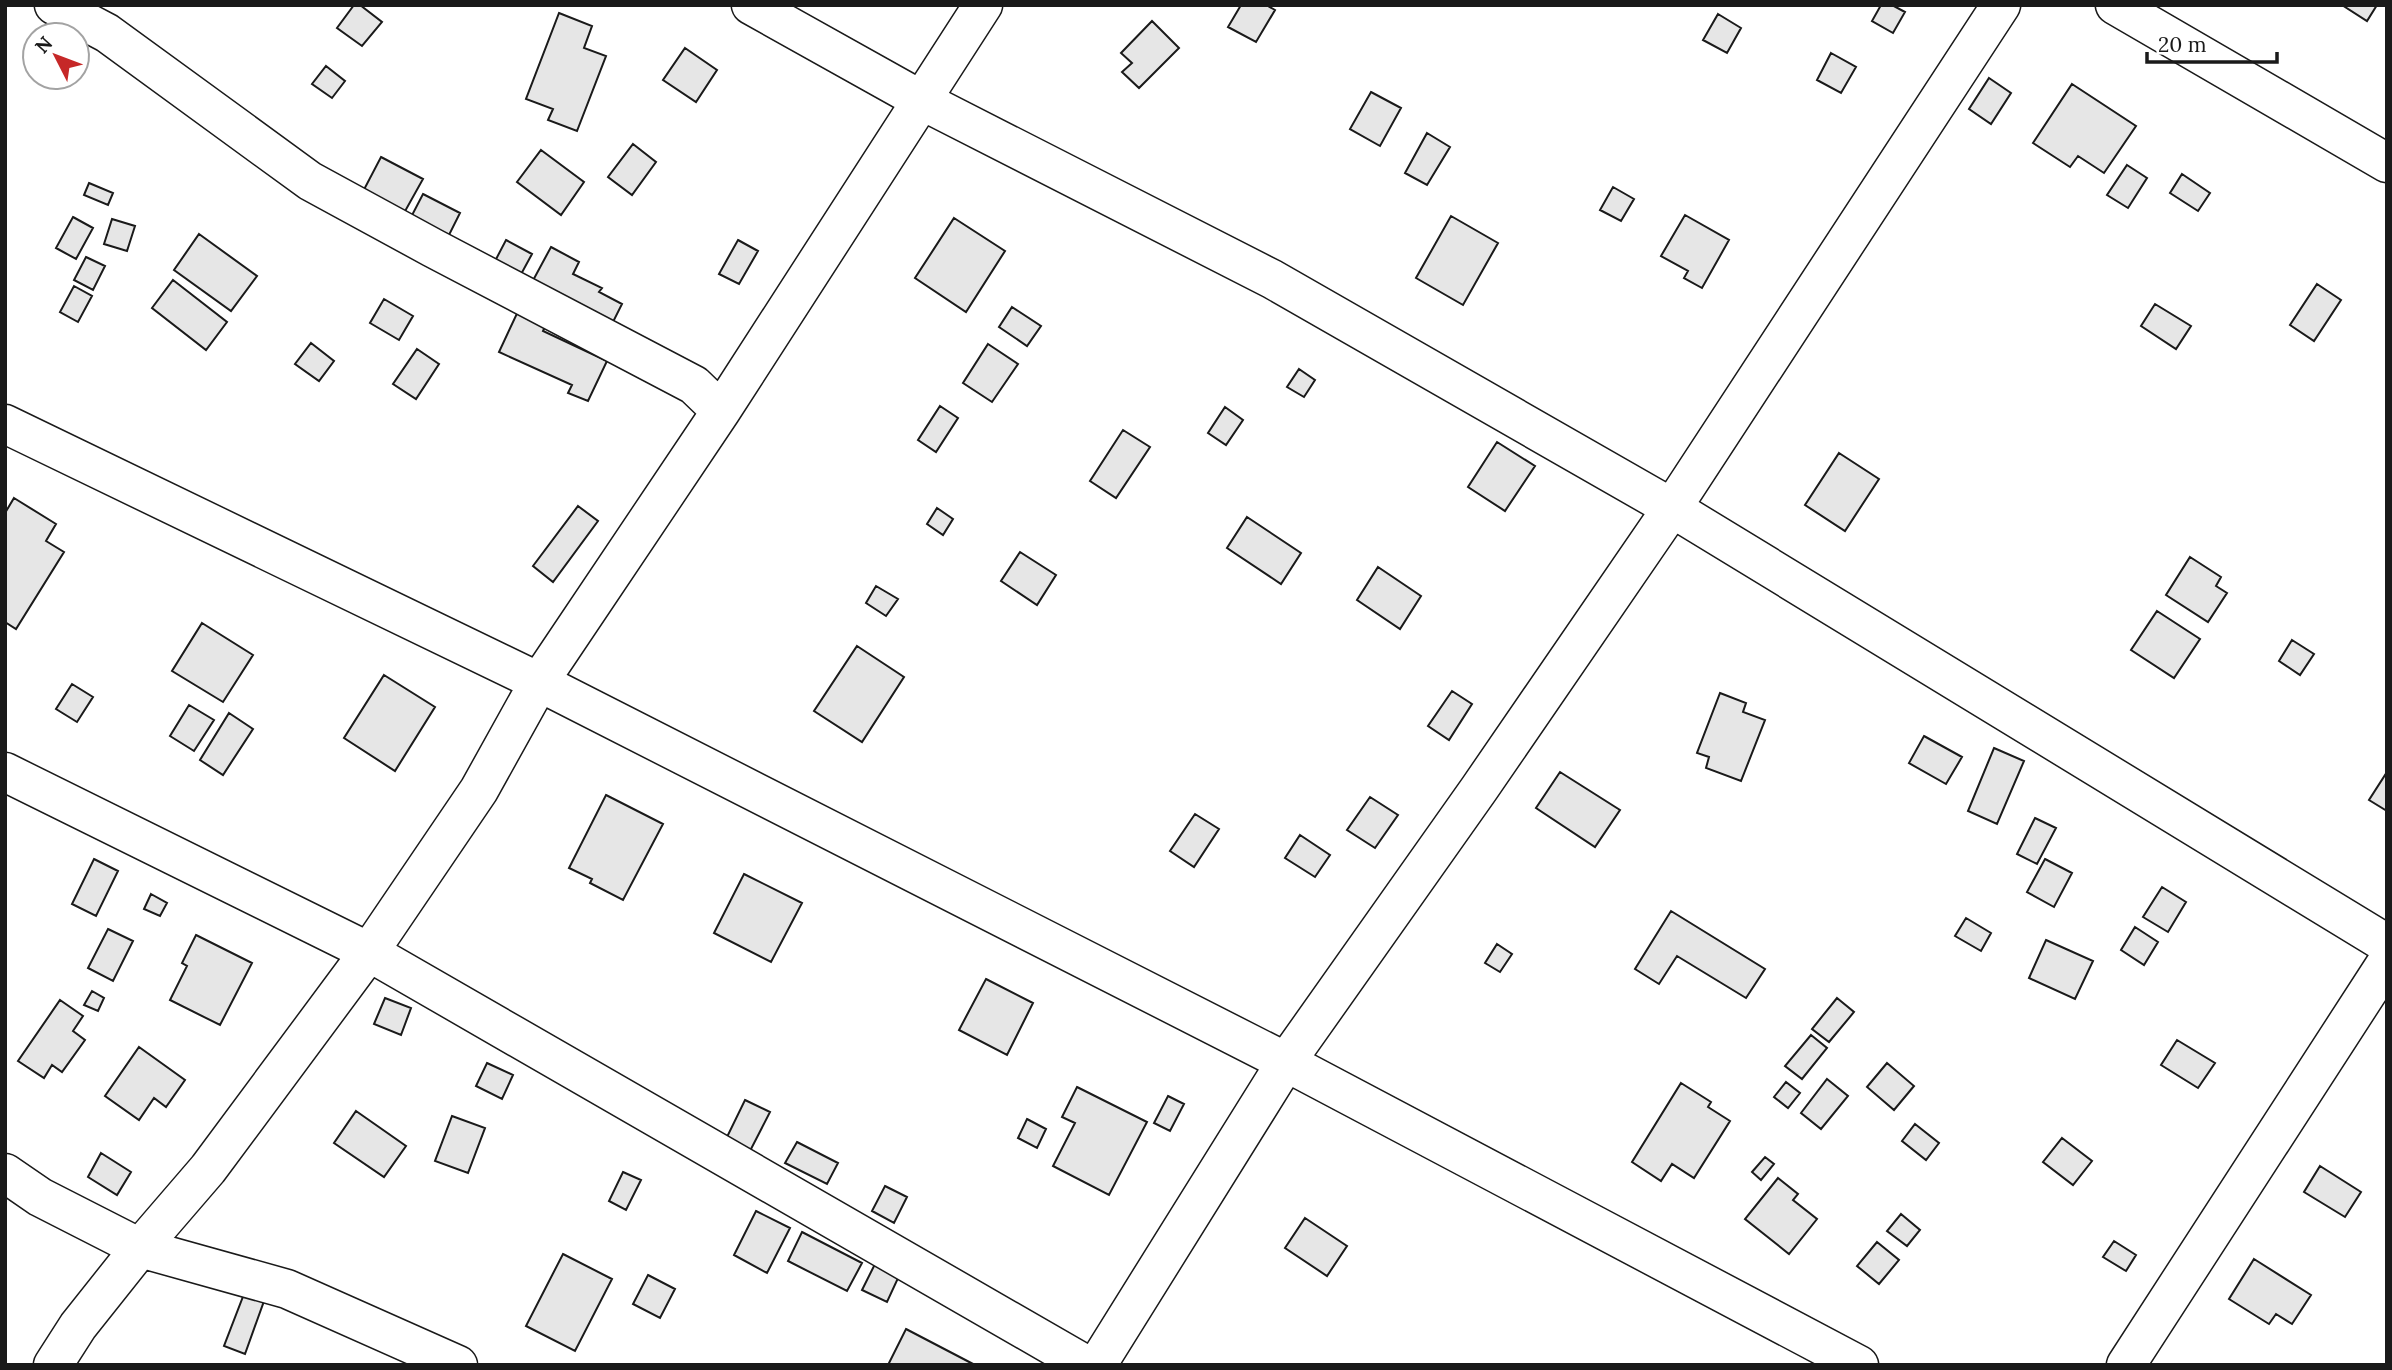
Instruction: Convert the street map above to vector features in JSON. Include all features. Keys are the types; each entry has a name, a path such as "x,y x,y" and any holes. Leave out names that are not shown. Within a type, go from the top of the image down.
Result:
{"street":[{"path":"54,5 107,33 310,181 694,385 721,411"},
{"path":"751,5 921,100 1272,279 1672,508 2387,944"},
{"path":"52,1365 78,1326 140,1248 208,1169 369,952 479,790 539,682 721,411 983,5"},
{"path":"1097,1365 1286,1062 1479,789 1672,508 2001,5"},
{"path":"2115,5 2387,163"},
{"path":"5,424 539,682 1286,1062 1859,1365"},
{"path":"5,772 369,952 1086,1365"},
{"path":"2126,1365 2387,962"},
{"path":"5,1174 40,1197 140,1248 287,1289 458,1365"}],"building":[{"path":"354,5 360,5 382,22 362,46 337,28"},
{"path":"1241,5 1266,5 1275,10 1256,42 1228,27"},
{"path":"1881,5 1892,5 1905,12 1893,33 1872,21"},
{"path":"2342,5 2377,5 2367,21"},
{"path":"559,13 592,26 584,48 606,56 577,131 548,120 553,109 526,99"},
{"path":"1718,14 1741,28 1727,53 1703,40"},
{"path":"1152,21 1179,48 1139,88 1122,72 1132,63 1121,53"},
{"path":"685,48 717,70 696,102 663,80"},
{"path":"1831,53 1856,67 1841,93 1817,80"},
{"path":"326,66 345,81 332,98 312,84"},
{"path":"1989,78 2011,93 1991,124 1969,109"},
{"path":"2072,84 2136,126 2104,173 2078,156 2070,167 2033,143"},
{"path":"1371,92 1401,108 1380,146 1350,129"},
{"path":"1427,133 1450,147 1427,185 1405,173"},
{"path":"633,144 656,162 632,195 608,177"},
{"path":"541,150 584,182 561,215 517,182"},
{"path":"381,157 423,179 399,222 358,201"},
{"path":"2127,165 2147,178 2128,208 2107,195"},
{"path":"2182,174 2210,193 2198,211 2170,193"},
{"path":"89,183 113,193 108,205 84,195"},
{"path":"1613,187 1634,199 1621,221 1600,210"},
{"path":"423,194 460,213 447,239 410,219"},
{"path":"1685,215 1729,240 1702,288 1684,278 1688,271 1661,256"},
{"path":"1451,216 1498,243 1463,305 1416,278"},
{"path":"73,217 93,228 76,259 56,248"},
{"path":"954,218 1005,251 966,312 915,278"},
{"path":"112,219 135,226 127,251 104,244"},
{"path":"199,234 257,276 231,311 174,270"},
{"path":"506,240 532,254 519,278 493,265"},
{"path":"738,240 758,251 739,284 719,274"},
{"path":"551,247 579,262 573,274 602,288 599,292 622,304 610,328 530,286"},
{"path":"86,257 105,266 93,290 74,280"},
{"path":"173,280 227,322 206,350 152,308"},
{"path":"2317,284 2341,300 2314,341 2290,325"},
{"path":"74,286 92,296 78,322 60,312"},
{"path":"384,299 413,316 399,340 370,323"},
{"path":"2155,304 2191,326 2176,349 2141,326"},
{"path":"520,307 548,320 543,331 607,361 588,401 568,393 572,385 499,352"},
{"path":"1012,307 1041,326 1027,346 999,327"},
{"path":"311,343 334,361 319,381 295,364"},
{"path":"988,344 1018,364 992,402 963,383"},
{"path":"417,349 439,364 416,399 393,384"},
{"path":"1299,369 1315,380 1304,397 1287,387"},
{"path":"940,406 958,418 936,452 918,440"},
{"path":"1225,407 1243,420 1226,445 1208,433"},
{"path":"1123,430 1150,447 1116,498 1090,481"},
{"path":"1497,442 1535,466 1505,511 1468,487"},
{"path":"1839,453 1879,479 1845,531 1805,505"},
{"path":"14,498 56,524 46,541 64,552 16,629 5,622 5,513"},
{"path":"578,506 598,521 553,582 533,566"},
{"path":"937,508 953,519 943,535 927,524"},
{"path":"1247,517 1301,553 1281,584 1227,548"},
{"path":"1020,552 1056,575 1037,605 1001,581"},
{"path":"2190,557 2221,577 2216,586 2227,593 2208,622 2166,595"},
{"path":"1378,567 1421,596 1400,629 1357,600"},
{"path":"876,586 898,599 886,616 866,603"},
{"path":"2157,611 2200,639 2174,678 2131,650"},
{"path":"202,623 253,655 223,702 172,671"},
{"path":"2292,640 2314,654 2300,675 2279,661"},
{"path":"857,646 904,677 862,742 814,711"},
{"path":"384,675 435,707 395,771 344,738"},
{"path":"72,684 93,697 77,722 56,709"},
{"path":"1452,691 1472,704 1449,740 1428,726"},
{"path":"1720,693 1746,703 1743,712 1765,720 1741,781 1706,768 1709,757 1697,753"},
{"path":"189,705 214,720 194,751 170,736"},
{"path":"229,713 253,729 223,775 200,760"},
{"path":"1924,736 1962,757 1946,784 1909,763"},
{"path":"1994,748 2024,761 1997,824 1968,811"},
{"path":"1560,772 1620,810 1595,847 1536,808"},
{"path":"2387,772 2387,811 2369,800"},
{"path":"606,795 663,824 623,900 590,883 592,879 569,868"},
{"path":"1370,797 1398,815 1375,848 1347,830"},
{"path":"1195,814 1219,829 1194,867 1170,851"},
{"path":"2035,818 2056,828 2037,864 2017,854"},
{"path":"1300,835 1330,855 1315,877 1285,858"},
{"path":"94,859 118,871 96,916 72,904"},
{"path":"2045,859 2072,873 2054,907 2027,892"},
{"path":"744,874 802,903 771,962 714,933"},
{"path":"2162,887 2186,902 2168,932 2143,917"},
{"path":"151,894 167,903 160,916 144,909"},
{"path":"1671,911 1765,969 1746,998 1677,956 1659,984 1635,969"},
{"path":"1966,918 1991,933 1981,951 1955,936"},
{"path":"2135,927 2158,942 2144,965 2121,950"},
{"path":"108,929 133,941 113,981 88,968"},
{"path":"196,935 252,963 220,1025 170,1000 187,966 182,963"},
{"path":"2046,940 2093,961 2075,999 2029,978"},
{"path":"1497,944 1512,954 1500,972 1485,963"},
{"path":"986,979 1033,1003 1007,1055 959,1030"},
{"path":"92,991 104,998 98,1011 84,1005"},
{"path":"385,998 411,1008 401,1035 374,1024"},
{"path":"1837,998 1854,1012 1829,1042 1812,1029"},
{"path":"60,1000 83,1016 73,1031 85,1040 62,1072 52,1065 44,1078 18,1061"},
{"path":"1811,1035 1827,1048 1802,1079 1785,1066"},
{"path":"2177,1040 2215,1063 2198,1088 2161,1065"},
{"path":"139,1047 185,1080 166,1107 154,1098 139,1120 105,1096"},
{"path":"487,1063 513,1075 502,1099 476,1086"},
{"path":"1887,1063 1914,1086 1894,1110 1867,1087"},
{"path":"1827,1079 1848,1096 1821,1129 1801,1113"},
{"path":"1786,1082 1800,1093 1788,1108 1774,1097"},
{"path":"1681,1083 1711,1102 1708,1107 1730,1121 1694,1178 1672,1164 1661,1181 1632,1162"},
{"path":"1077,1087 1147,1122 1109,1195 1053,1166 1075,1123 1062,1117"},
{"path":"1168,1096 1184,1104 1170,1131 1154,1123"},
{"path":"745,1100 770,1112 750,1151 726,1139"},
{"path":"356,1111 406,1146 384,1177 334,1143"},
{"path":"452,1116 485,1128 468,1173 435,1161"},
{"path":"1027,1119 1046,1129 1037,1148 1018,1138"},
{"path":"1915,1124 1939,1143 1926,1160 1902,1141"},
{"path":"2062,1138 2092,1161 2073,1185 2043,1162"},
{"path":"797,1142 838,1163 827,1184 785,1163"},
{"path":"101,1153 131,1172 117,1195 88,1177"},
{"path":"1765,1157 1774,1164 1761,1180 1752,1172"},
{"path":"2320,1166 2361,1192 2345,1217 2304,1192"},
{"path":"623,1172 641,1180 626,1210 609,1201"},
{"path":"1778,1178 1798,1194 1793,1200 1817,1219 1789,1254 1745,1219"},
{"path":"885,1186 907,1197 894,1223 872,1211"},
{"path":"756,1211 790,1228 767,1273 734,1255"},
{"path":"1901,1214 1920,1230 1907,1246 1887,1231"},
{"path":"1305,1218 1347,1246 1327,1276 1285,1248"},
{"path":"802,1232 862,1263 847,1291 788,1261"},
{"path":"2114,1241 2136,1255 2126,1271 2103,1257"},
{"path":"1877,1242 1899,1260 1879,1284 1857,1266"},
{"path":"563,1254 612,1279 575,1351 526,1326"},
{"path":"2254,1259 2311,1295 2292,1324 2276,1314 2269,1324 2229,1299"},
{"path":"875,1264 899,1276 887,1302 862,1290"},
{"path":"648,1275 675,1289 660,1318 633,1304"},
{"path":"244,1294 264,1301 245,1354 224,1346"},
{"path":"906,1329 975,1365 888,1365"}]}
